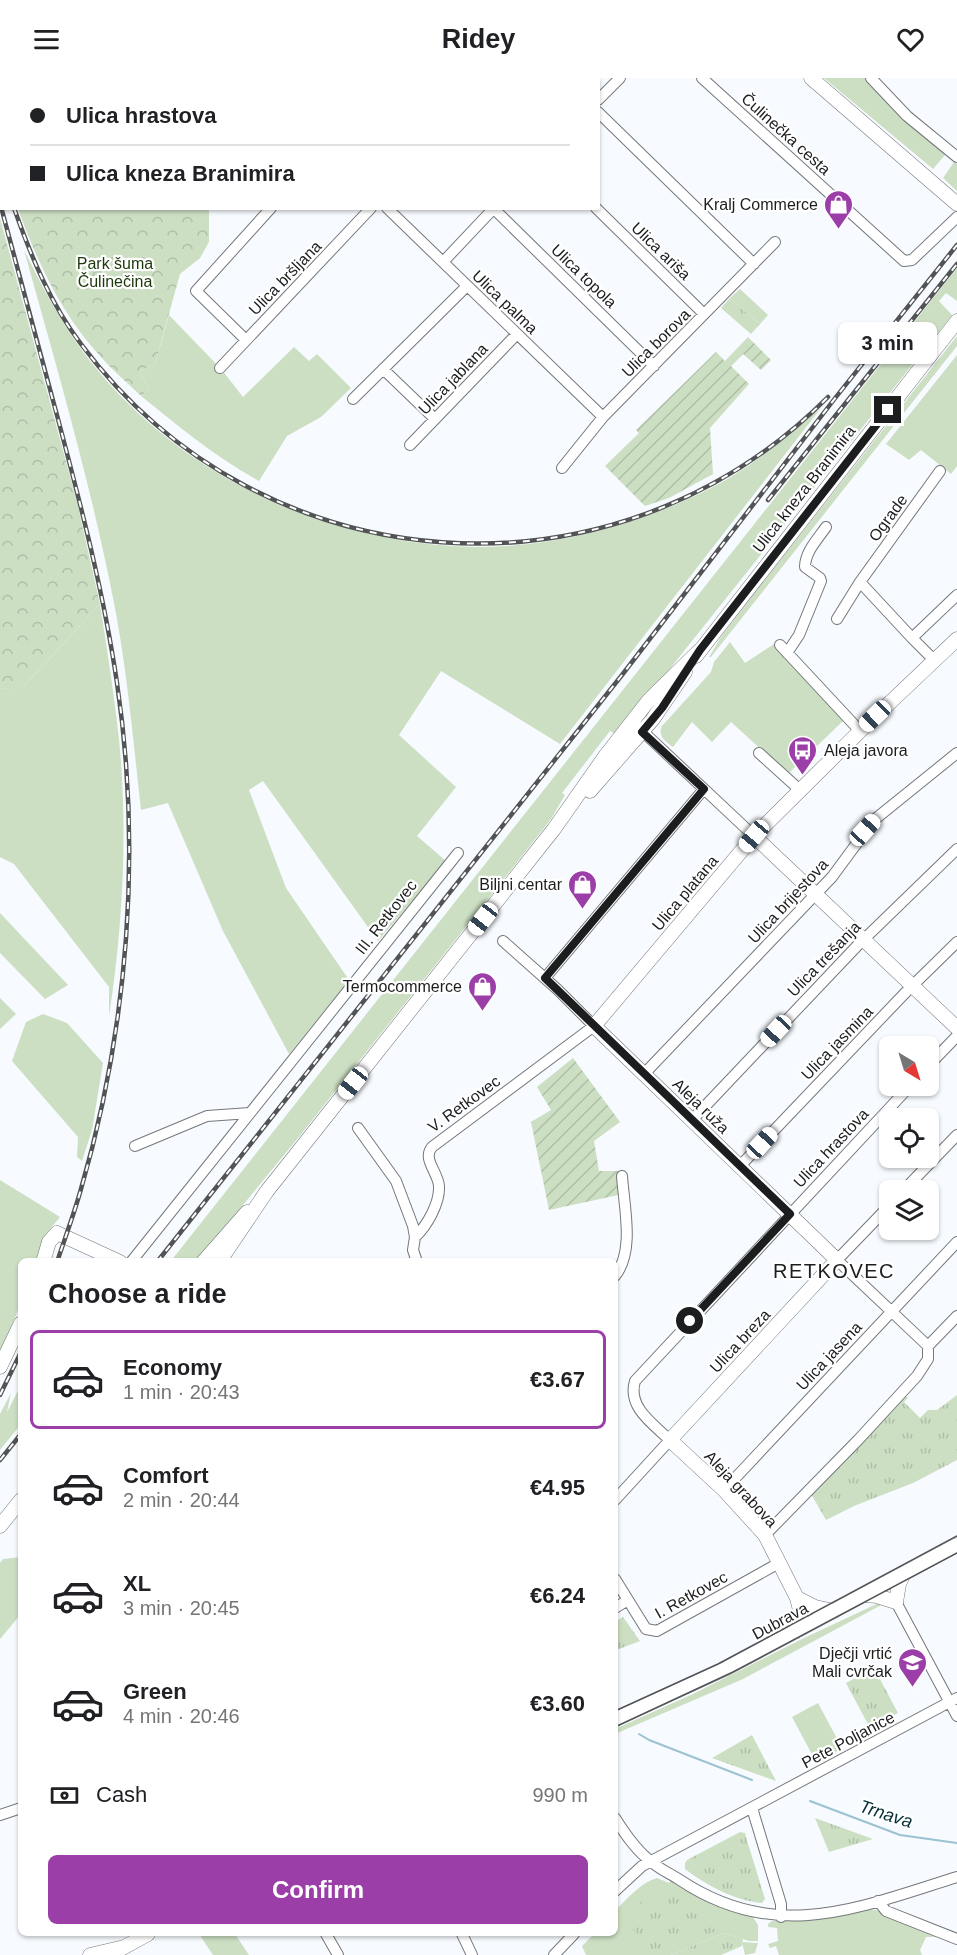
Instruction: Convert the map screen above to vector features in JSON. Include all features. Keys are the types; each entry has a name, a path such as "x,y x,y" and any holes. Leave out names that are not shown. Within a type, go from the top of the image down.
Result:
{"street":[{"path":"600,98 620,78"},
{"name":"Čulinečka cesta","path":"702,78 904,261 912,260 957,217"},
{"path":"811,78 957,204"},
{"path":"871,78 907,116 957,157"},
{"path":"600,114 754,264"},
{"path":"246,340 196,291 270,210"},
{"name":"Ulica bršljana","path":"220,368 369,210"},
{"name":"Ulica palma","path":"389,210 603,417"},
{"path":"442,262 493,210"},
{"name":"Ulica topola","path":"495,210 654,366"},
{"name":"Ulica ariša","path":"598,210 704,314"},
{"name":"Ulica borova","path":"562,468 603,417 775,242"},
{"path":"354,399 467,286"},
{"name":"Ulica kneza Branimira","path":"222,1258 267,1191 637,727 649,700 700,650 957,321"},
{"name":"Ulica jablana","path":"410,445 517,334"},
{"path":"383,369 435,419"},
{"name":"Ograde","path":"837,619 860,582 940,471"},
{"path":"826,527 807,554 805,562 805,567 821,581 799,635 783,649 860,731"},
{"path":"860,582 934,660"},
{"path":"912,638 957,595"},
{"name":"Ulica platana","path":"594,1026 754,836 957,639"},
{"path":"637,727 957,1028"},
{"path":"759,753 801,791"},
{"name":"Ulica brijestova","path":"645,1074 815,895 839,868 874,820 957,753"},
{"path":"545,978 704,789"},
{"name":"Ulica trešanja","path":"692,1120 864,940 957,849"},
{"name":"III. Retkovec","path":"134,1258 458,853"},
{"name":"Aleja ruža","path":"503,941 545,978 928,1346"},
{"name":"Ulica jasmina","path":"740,1166 957,942"},
{"name":"V. Retkovec","path":"415,1237 427,1224 438,1198 439,1183 428,1157 428,1151 432,1146 594,1026"},
{"path":"939,1054 957,1035"},
{"name":"Ulica hrastova","path":"670,1440 634,1402 632,1392 635,1381 901,1096"},
{"path":"135,1146 207,1116 250,1113"},
{"path":"358,1128 396,1181 413,1226 415,1237 413,1250 416,1258"},
{"path":"914,1180 957,1135"},
{"path":"618,1271 625,1259 627,1247 622,1176"},
{"name":"Ulica kneza Branimira","path":"206,1258 267,1191"},
{"name":"Ulica breza","path":"618,1497 879,1216"},
{"path":"44,1258 54,1234 60,1234 111,1258"},
{"name":"Ulica jasena","path":"724,1490 957,1242"},
{"path":"765,1535 917,1376 928,1359 928,1346 957,1316"},
{"path":"0,1367 18,1329"},
{"name":"Aleja grabova","path":"670,1440 724,1490 765,1535 797,1598"},
{"path":"1,1526 18,1504"},
{"name":"Dubrava","path":"618,1718 706,1678 957,1545"},
{"name":"I. Retkovec","path":"618,1584 646,1629 657,1631 779,1563"},
{"path":"904,1573 899,1584 896,1602 953,1700 957,1716"},
{"path":"864,1594 896,1602"},
{"path":"797,1598 815,1607 834,1611"},
{"path":"795,1632 801,1614 797,1598"},
{"name":"I. Retkovec","path":"618,1606 628,1600"},
{"name":"Pete Poljanice","path":"618,1888 637,1869 953,1700"},
{"path":"752,1808 781,1904 781,1917"},
{"path":"0,1815 18,1809"},
{"path":"618,1822 638,1850 651,1862 717,1900 749,1911 781,1917 836,1912 957,1877"},
{"path":"879,1901 886,1911 957,1939"},
{"path":"90,1955 116,1951 144,1936"},
{"path":"328,1936 338,1955"},
{"path":"463,1936 472,1955"},
{"path":"554,1955 572,1936"}],"green space":[{"path":"824,78 867,78 945,155 933,169"},
{"path":"954,162 957,164 957,191 943,178"},
{"name":"Park šuma Čulinečina","path":"18,210 209,210 209,242 200,258 180,274 155,364 139,372 149,389 141,396 87,341 62,306 34,249"},
{"path":"0,218 77,502 100,604 22,688 0,689"},
{"path":"24,250 59,316 84,353 121,397 164,435 211,468 261,496 314,518 369,534 426,544 513,546 572,537 630,522 686,500 728,479 756,460 821,408 560,744 441,671 399,735 456,787 417,836 446,861 378,941 263,781 249,790 286,888 349,980 289,1054 223,931 168,803 141,810 122,651 104,554 72,423"},
{"path":"957,268 957,301 946,293 939,301 952,315 617,735 610,731 562,793 565,795 551,819 298,1138 199,1258 173,1258"},
{"path":"740,289 768,315 760,324 730,298"},
{"path":"730,298 760,324 751,334 721,308"},
{"path":"169,315 222,370 243,397 294,347 309,361 317,354 351,388 321,417 287,436 259,481 212,452 141,396 149,389 139,372 155,364"},
{"path":"957,336 957,346 709,657 721,637 770,573"},
{"path":"748,337 771,360 761,370 743,354 731,366 749,384 710,428 713,474 669,498 645,506 605,466 639,433 636,430 716,352 725,361"},
{"path":"957,355 957,466 951,474 921,450 909,460 886,444"},
{"path":"100,604 119,739 123,808 121,913 109,1016 109,987 14,864 0,857 0,689 23,687"},
{"path":"730,642 745,663 774,644 845,719 788,774 731,722 712,742 692,722 673,747 661,736 662,726 711,672 714,662"},
{"path":"0,913 68,985 45,999 0,953"},
{"path":"0,998 16,1014 0,1029"},
{"path":"43,1014 67,1023 103,1063 92,1130 82,1161 77,1157 78,1137 12,1061 26,1022"},
{"path":"573,1058 620,1122 594,1141 599,1171 619,1171 623,1194 549,1210 531,1122 551,1110 537,1087"},
{"path":"0,1180 60,1217 46,1234 38,1258 18,1258 18,1310 0,1353"},
{"path":"18,1391 18,1428 0,1450 0,1414 11,1393 7,1412"},
{"path":"957,1395 957,1460 913,1483 854,1506 826,1520 811,1494 905,1396 908,1398 904,1402 920,1418 928,1410 937,1410"},
{"path":"18,1557 18,1618 0,1639 0,1563 3,1559"},
{"path":"883,1601 887,1602 743,1679 618,1733 618,1728 693,1694"},
{"path":"623,1617 640,1641 618,1649 618,1620"},
{"path":"874,1668 898,1713 870,1728 846,1683"},
{"path":"818,1703 841,1746 832,1757 826,1746 822,1748 827,1759 815,1760 792,1717"},
{"path":"752,1735 776,1781 712,1758"},
{"path":"815,1818 873,1839 829,1852"},
{"path":"740,1832 745,1833 765,1899 762,1903 752,1902 721,1891 685,1869 687,1860"},
{"path":"657,1878 669,1883 671,1880 713,1905 753,1917 758,1925 758,1941 749,1941 724,1933 671,1955 586,1955 582,1946 592,1936 618,1936 618,1908 639,1887"},
{"path":"662,1887 716,1912 723,1928 659,1955 648,1955 624,1914"},
{"path":"868,1909 876,1910 941,1937 926,1937 920,1950 922,1955 779,1955 776,1946 770,1948 768,1944 778,1941 777,1928 768,1927 772,1921 797,1921"},
{"path":"724,1933 743,1939 742,1946 721,1955 671,1955"},
{"path":"200,1936 236,1936 249,1955 213,1955"},
{"path":"742,1942 758,1943 755,1953 745,1955"}],"waterway":[{"name":"Trnava","path":"639,1734 752,1780"},
{"name":"Trnava","path":"810,1801 900,1835 957,1843"}],"tram line":[{"path":"618,1710 718,1664 957,1536"},
{"path":"618,1726 733,1672 957,1553"}],"railway":[{"path":"2,210 67,452 99,583 117,683 125,746 129,810 129,874 120,1002 97,1128 81,1189 58,1258"},
{"path":"15,210 42,279 70,328 81,344 156,425 244,485 340,524 442,542 545,539 646,514 742,466 828,397"},
{"path":"160,1258 622,675 836,397 957,245"},
{"path":"768,500 957,264"},
{"path":"0,1395 18,1358"},
{"path":"0,1460 18,1438"}],"place":[{"name":"Kralj Commerce","path":"839,230"},
{"name":"Aleja javora","path":"803,776"},
{"name":"Biljni centar","path":"583,910"},
{"name":"Termocommerce","path":"483,1012"},
{"name":"Dječji vrtić Mali cvrčak","path":"913,1688"}],"district":[{"name":"RETKOVEC","path":"834,1271"}],"route":[{"path":"690,1321 790,1214 545,978 704,789 642,732 662,708 700,650 888,410"}]}
